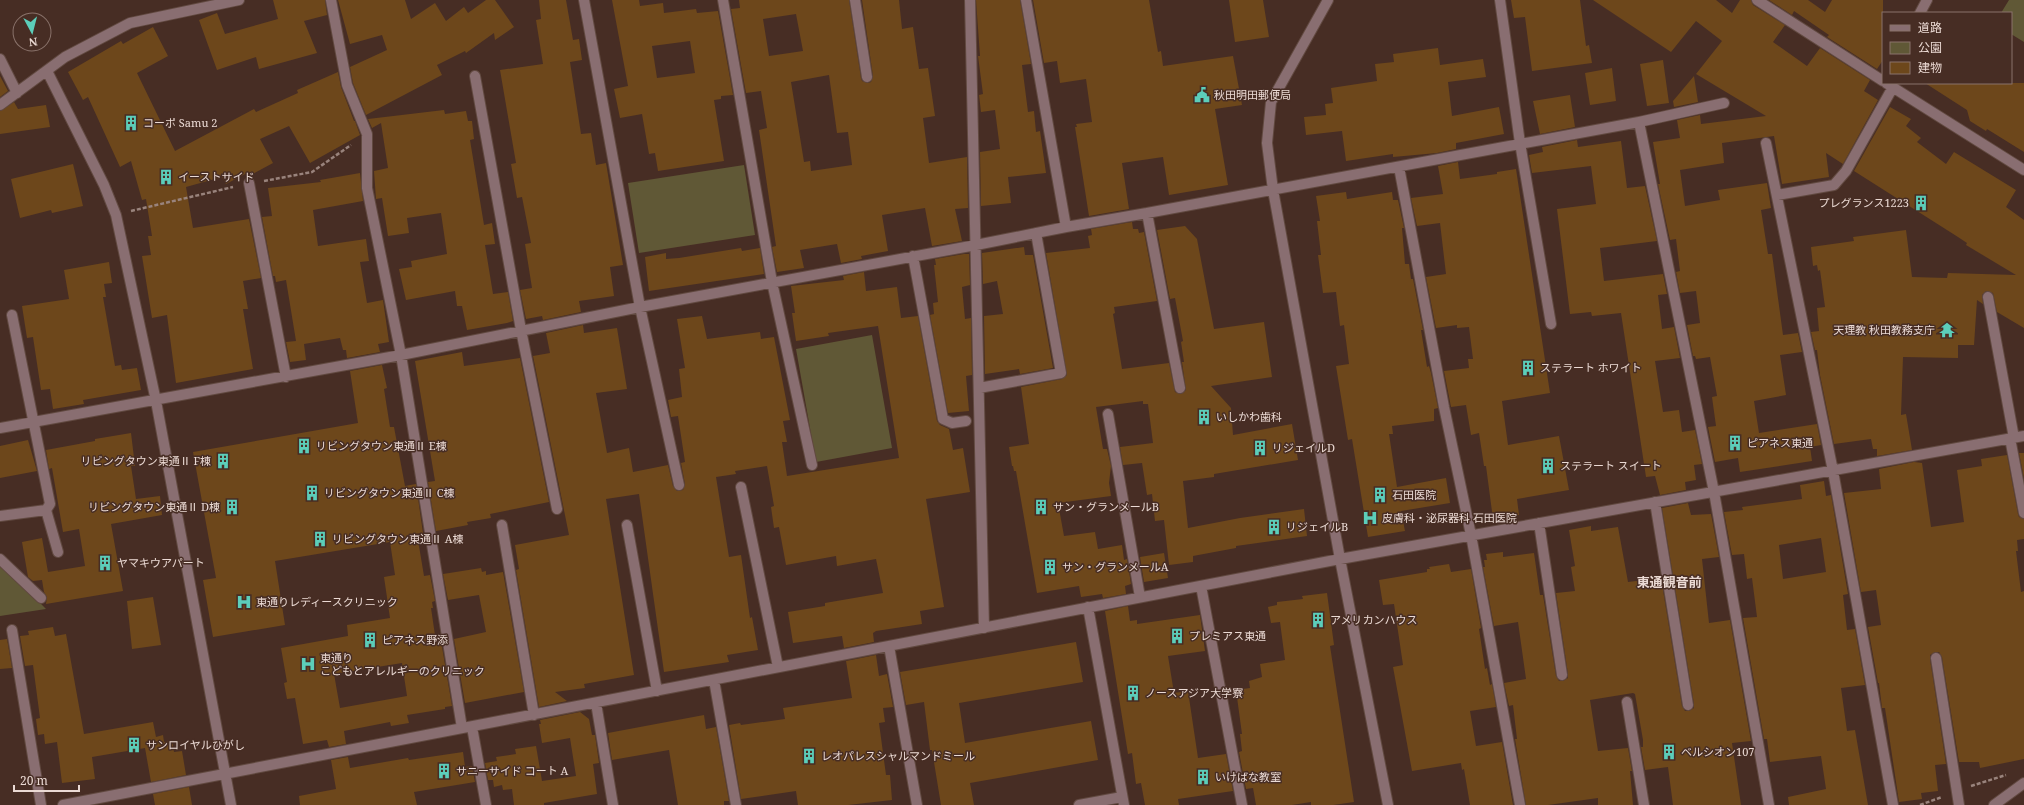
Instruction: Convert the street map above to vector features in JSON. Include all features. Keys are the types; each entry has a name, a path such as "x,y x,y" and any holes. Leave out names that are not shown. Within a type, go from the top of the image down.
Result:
{"street":[{"path":"0,105 65,57 130,22 212,3 239,0"},
{"path":"331,0 347,85 367,134 366,188 401,356 467,727 486,805"},
{"path":"584,0 640,307 679,485"},
{"path":"723,0 772,282 812,465"},
{"path":"855,0 867,77"},
{"path":"970,0 984,628"},
{"path":"1026,0 1066,227"},
{"path":"1328,0 1271,102 1267,143 1273,190 1340,559 1388,805"},
{"path":"1500,0 1520,143 1551,324"},
{"path":"1757,0 1882,79"},
{"path":"1921,12 1927,0"},
{"path":"0,59 17,93"},
{"path":"47,71 104,185 116,215 156,400 230,805"},
{"path":"475,76 521,330 557,509"},
{"path":"1777,195 1834,185 1846,171 1884,84"},
{"path":"1890,84 2024,170"},
{"path":"0,428 401,356 521,330 640,307 1639,122 1724,103"},
{"path":"1639,122 1714,492 1769,805"},
{"path":"1766,143 1833,471 1893,805"},
{"path":"1399,167 1444,407 1471,536 1520,805"},
{"path":"249,184 286,376"},
{"path":"1147,214 1180,388"},
{"path":"979,388 1061,373 1036,233"},
{"path":"913,256 943,419 952,423 966,421"},
{"path":"1988,297 2016,437 2024,513"},
{"path":"0,516 46,510 50,504 32,422 12,315"},
{"path":"1108,414 1140,597"},
{"path":"63,805 1340,559 2016,437"},
{"path":"741,487 778,667"},
{"path":"1655,502 1688,705"},
{"path":"46,510 58,552"},
{"path":"1539,523 1562,675"},
{"path":"502,525 534,714"},
{"path":"627,526 657,691"},
{"path":"0,559 41,598"},
{"path":"1201,586 1242,805"},
{"path":"1079,805 1123,801 1088,607"},
{"path":"12,630 40,805"},
{"path":"889,646 917,805"},
{"path":"1936,658 1959,805"},
{"path":"714,680 736,805"},
{"path":"596,702 613,805"},
{"path":"1627,702 1644,805"},
{"path":"1994,805 2024,783"}],"green space":[{"path":"2009,0 2024,0 2024,42 2012,35 2012,12 2002,12"},
{"path":"744,165 755,235 639,253 628,183"},
{"path":"872,335 892,448 816,462 796,349"},
{"path":"0,562 46,609 0,616"}],"building":[{"path":"273,0 325,0 327,15 304,21 317,53 259,69 256,57 217,70 199,20 217,13 225,34 278,19"},
{"path":"338,0 405,0 411,19 435,3 446,21 464,7 468,13 486,0 495,0 514,27 495,40 494,33 466,53 465,51 437,65 442,75 366,115 353,83 350,67 387,50 382,35 350,44"},
{"path":"539,0 566,0 573,40 579,39 582,60 570,62 581,134 591,133 596,165 606,163 623,265 610,267 614,296 579,301 581,312 543,320 542,316 526,319 520,290 532,288 525,244 531,243 522,197 517,198 511,164 516,163 500,70 543,64 536,20 541,19"},
{"path":"612,0 639,0 640,6 663,3 664,13 696,9 697,13 718,11 733,95 721,96 721,99 714,100 724,161 658,171 655,153 649,154 642,114 620,118 614,89 628,86","holes":["690,41 695,73 657,78 652,46"]},
{"path":"739,0 849,0 861,78 862,81 868,83 871,82 873,76 862,0 899,0 902,29 913,27 919,69 928,68 935,116 923,118 929,163 967,157 968,208 955,209 962,241 932,246 925,208 882,215 888,251 861,256 862,259 841,263 837,244 800,250 804,268 777,272 772,247 776,246 759,130 767,128 761,91 746,93 731,9 740,8","holes":["796,14 803,51 769,56 763,19","829,75 837,133 848,132 852,165 811,171 810,161 804,162 791,82"]},
{"path":"976,0 1020,0 1031,64 1022,65 1028,112 1034,111 1036,132 1040,131 1046,173 1008,177 1011,203 981,206 980,152 1000,149 995,110 981,112 979,95 983,94 978,56 980,56"},
{"path":"1033,0 1149,0 1158,52 1161,51 1163,66 1233,56 1242,105 1215,109 1228,185 1169,195 1163,157 1122,163 1129,209 1089,216 1075,127 1077,127 1076,124 1092,122 1086,79 1060,83 1057,61 1044,63"},
{"path":"1229,0 1263,0 1269,37 1235,42"},
{"path":"1511,0 1580,0 1586,46 1589,45 1592,63 1532,71 1525,17 1514,18"},
{"path":"1593,0 1716,0 1732,13 1740,0 1751,0 1753,5 1785,25 1773,42 1807,66 1820,48 1870,80 1864,91 1878,100 1843,164 1826,153 1829,177 1782,184 1774,136 1722,143 1724,163 1680,170 1685,206 1720,200 1718,190 1767,183 1771,208 1761,210 1768,254 1772,254 1783,335 1798,333 1802,352 1780,355 1786,395 1754,401 1759,433 1817,424 1821,445 1810,447 1812,461 1740,472 1738,458 1715,462 1708,427 1716,426 1712,397 1717,396 1710,357 1696,359 1695,356 1693,356 1687,325 1700,323 1696,291 1680,293 1676,272 1680,271 1676,239 1670,240 1658,184 1660,184 1653,142 1680,138 1677,120 1700,115 1701,124 1766,116 1696,74 1722,41 1696,21 1671,52"},
{"path":"1769,0 1808,0 1825,12 1832,0 1883,0 1882,62 1877,69 1827,37 1829,35 1794,11 1792,15"},
{"path":"153,27 168,56 137,73 175,151 254,109 256,112 298,93 297,90 338,72 341,87 360,135 310,163 289,126 260,139 273,163 251,175 249,172 226,184 222,177 186,187 193,228 249,219 261,278 243,281 248,309 243,309 253,369 176,383 167,315 152,318 142,256 151,255 148,236 152,236 146,199 142,200 131,161 120,167 88,97 83,100 68,72 121,41 123,44"},
{"path":"1438,48 1440,65 1483,59 1486,77 1448,82 1452,116 1499,107 1504,134 1456,143 1456,149 1437,153 1393,157 1393,154 1346,161 1342,131 1306,135 1304,117 1326,115 1325,104 1333,103 1331,88 1377,81 1375,64 1394,62 1393,54"},
{"path":"1663,60 1669,103 1647,106 1640,64"},
{"path":"1612,68 1616,101 1590,105 1585,73"},
{"path":"0,76 8,91 0,97"},
{"path":"1694,76 1698,102 1674,107 1673,101"},
{"path":"2024,83 2024,152 1987,129 1986,131 1970,121 1967,110 1927,84"},
{"path":"1570,95 1575,127 1540,134 1533,101"},
{"path":"14,102 18,109 46,105 50,127 0,134 0,111"},
{"path":"1890,107 1911,119 1906,126 1921,138 1917,142 1946,164 1954,152 2016,190 2006,207 2024,220 2024,328 1997,312 1993,293 1986,291 1982,295 1983,304 1977,300 1974,345 1958,345 1958,358 1903,357 1901,415 1906,414 1912,450 1877,456 1877,449 1873,449 1871,439 1834,444 1820,375 1817,350 1815,350 1811,332 1819,331 1817,308 1825,307 1820,270 1818,271 1817,265 1813,266 1811,247 1854,241 1853,237 1906,230 1912,277 1947,278 1948,273 2016,275 1966,245 1967,243 1958,237 1854,171"},
{"path":"444,110 445,114 466,111 468,121 472,121 474,139 470,140 484,225 492,223 495,244 485,245 493,294 508,292 513,321 507,323 467,330 462,306 457,306 455,291 406,300 399,269 412,267 411,261 447,254 441,213 407,218 409,233 388,236 382,198 376,199 374,171 388,168 381,123 372,128 368,119"},
{"path":"1577,140 1578,147 1621,141 1627,188 1645,186 1657,241 1600,248 1604,281 1663,274 1667,294 1658,295 1662,329 1674,327 1680,358 1655,361 1663,412 1679,410 1682,432 1695,430 1702,464 1694,465 1696,480 1685,482 1686,490 1660,495 1655,476 1646,477 1621,313 1592,316 1591,312 1570,314 1557,209 1596,204 1591,166 1532,173 1529,155 1543,152 1542,147"},
{"path":"1458,162 1460,179 1497,174 1497,172 1516,169 1550,393 1502,401 1508,445 1559,436 1569,490 1517,499 1519,515 1493,519 1486,466 1484,466 1479,433 1471,435 1466,405 1451,407 1444,371 1469,368 1468,359 1473,359 1469,327 1457,328 1457,325 1436,328 1426,277 1446,274 1440,223 1417,226 1411,198 1443,194 1438,166"},
{"path":"73,164 83,206 52,213 51,210 20,218 11,179"},
{"path":"360,173 363,201 313,210 318,246 366,239 369,261 360,262 367,303 383,300 389,342 378,344 380,352 347,358 346,350 343,350 340,338 304,344 306,360 290,362 286,342 296,341 286,280 276,282 275,276 273,276 262,217 272,216 268,188 321,182 320,180"},
{"path":"1346,192 1347,199 1392,192 1393,200 1398,200 1404,228 1402,228 1405,264 1409,264 1411,279 1413,279 1423,330 1421,330 1427,367 1429,366 1431,373 1438,408 1434,409 1434,421 1392,426 1393,434 1389,434 1397,487 1446,478 1450,503 1401,511 1405,531 1368,537 1352,439 1348,440 1336,366 1349,364 1344,325 1340,326 1336,292 1323,293 1318,255 1321,255 1317,221 1320,221 1316,196"},
{"path":"1132,222 1133,229 1138,229 1139,233 1144,232 1157,301 1114,307 1115,313 1113,314 1122,369 1169,363 1175,392 1181,394 1186,390 1182,362 1184,362 1181,342 1183,341 1175,298 1170,299 1157,230 1185,226 1197,239 1214,329 1264,322 1272,377 1211,386 1231,408 1233,435 1292,424 1298,460 1214,474 1214,477 1183,481 1188,528 1240,518 1304,509 1307,536 1236,546 1236,548 1193,556 1193,562 1169,565 1164,520 1155,521 1152,494 1147,495 1142,463 1123,465 1120,447 1153,443 1148,404 1143,404 1143,401 1096,407 1103,449 1107,449 1111,466 1109,483 1111,496 1058,503 1064,536 1095,532 1098,549 1122,545 1124,560 1127,559 1131,584 1125,586 1126,594 1103,598 1102,594 1081,597 1079,586 1037,593 1016,471 1014,471 1012,466 1009,447 1029,444 1021,387 1062,379 1067,375 1046,253 1090,248 1088,236 1092,235 1091,229"},
{"path":"1024,247 1025,255 1033,255 1053,368 1020,374 1019,369 985,374 984,316 1003,314 997,281 983,284 982,253"},
{"path":"741,248 742,251 760,248 764,274 649,291 645,257 666,253 666,259 679,258"},
{"path":"969,254 970,285 962,287 965,319 971,318 972,375 966,376 969,411 948,413 930,315 934,314 933,303 938,302 934,265 936,265 935,259"},
{"path":"109,262 112,283 104,284 106,297 103,297 115,366 121,365 122,370 137,368 141,390 83,400 84,404 53,409 50,389 41,390 33,337 27,338 22,306 69,299 64,270"},
{"path":"864,272 866,291 897,287 901,318 918,316 937,421 940,425 949,429 953,450 963,448 970,492 926,499 944,607 920,611 922,624 876,631 873,633 874,642 844,648 842,636 793,643 788,612 825,606 825,603 883,593 876,559 837,566 836,556 786,565 779,527 774,528 771,507 774,506 767,466 735,471 736,474 716,477 729,557 741,555 750,618 752,617 758,650 727,655 729,662 664,672 639,494 606,499 634,675 584,684 585,688 555,692 567,701 539,707 516,570 519,569 515,545 569,535 533,356 550,353 546,333 583,325 584,333 617,328 627,389 596,393 607,453 629,448 633,472 668,465 673,486 677,491 683,490 685,484 681,463 685,462 678,416 671,417 668,400 682,397 679,369 685,368 677,319 702,316 707,339 760,332 761,339 774,337 790,420 783,421 787,442 782,442 787,476 899,458 878,326 828,333 829,336 796,341 792,313 795,313 791,286 844,280 843,276"},
{"path":"462,352 464,366 520,358 549,502 490,514 491,518 467,522 468,525 436,531 428,482 435,481 415,361"},
{"path":"382,365 387,388 384,389 390,427 394,427 405,486 416,484 423,533 417,534 424,576 430,575 435,601 432,602 433,608 431,608 436,642 441,641 452,706 445,707 445,709 407,715 409,723 391,726 390,722 344,731 346,744 329,747 327,740 303,744 295,698 287,699 284,683 287,682 281,648 348,636 347,625 390,618 384,577 395,575 390,542 275,561 285,625 213,637 203,580 216,578 193,452 358,423 350,371","holes":["402,663 407,696 340,708 334,674"]},
{"path":"131,433 135,466 131,466 136,499 160,496 162,515 111,524 123,591 46,604 47,597 44,592 42,580 33,581 28,577 22,542 42,538 48,572 85,566 79,529 63,532 52,468 49,469 46,450"},
{"path":"28,440 37,471 0,478 0,446"},
{"path":"2019,453 2024,453 2024,478"},
{"path":"2007,455 2018,514 2019,517 2024,519 2024,539 2017,540 2018,551 2016,551 2021,592 2024,591 2024,759 1980,768 1979,762 1959,762 1942,657 1939,652 1935,652 1930,655 1930,659 1946,764 1935,765 1938,791 1921,793 1922,799 1899,802 1885,708 1882,708 1879,683 1868,627 1881,625 1876,590 1861,592 1844,493 1881,489 1879,469 1914,462 1922,463 1931,527 1964,522 1957,470 1982,466 1981,459"},
{"path":"1824,481 1826,496 1831,495 1848,594 1843,595 1847,630 1855,629 1865,685 1841,688 1847,731 1855,730 1868,805 1789,805 1788,797 1826,789 1821,756 1770,762 1767,739 1764,739 1743,618 1757,617 1752,578 1747,579 1744,554 1732,555 1724,512 1743,510 1742,507 1802,499 1800,485","holes":["1821,538 1826,572 1783,579 1779,545"]},
{"path":"1688,503 1691,515 1711,514 1719,557 1702,559 1709,623 1730,620 1751,741 1732,743 1741,805 1673,805 1668,767 1645,770 1641,747 1643,747 1643,740 1635,694 1633,693 1590,700 1598,751 1628,748 1632,771 1630,771 1633,805 1598,805 1598,798 1548,805 1526,805 1515,739 1517,739 1513,705 1509,706 1504,683 1526,679 1518,622 1494,626 1483,567 1485,567 1484,560 1487,560 1486,554 1503,552 1503,557 1534,553 1540,595 1543,595 1556,676 1559,681 1563,681 1568,678 1568,674 1556,593 1575,591 1571,567 1575,566 1569,530 1591,526 1591,531 1618,527 1628,582 1661,578 1682,706 1685,711 1689,711 1694,708 1694,704 1662,508"},
{"path":"1164,553 1168,578 1144,582 1140,557"},
{"path":"1449,564 1451,572 1471,569 1481,628 1479,629 1485,669 1487,668 1490,685 1492,684 1496,707 1470,711 1476,746 1502,742 1513,805 1470,805 1464,769 1462,770 1461,763 1412,771 1393,667 1403,665 1394,604 1383,605 1379,580 1427,572 1427,569 1430,569 1429,567"},
{"path":"481,568 482,572 486,571 486,575 503,572 524,692 465,703 454,639 486,632 479,595 448,600 443,574"},
{"path":"1327,593 1334,645 1330,646 1354,802 1333,805 1311,805 1311,802 1292,805 1256,805 1253,788 1246,789 1239,752 1242,751 1240,734 1242,734 1236,690 1250,688 1249,681 1262,677 1260,664 1285,660 1280,622 1271,623 1268,607 1277,605 1277,602 1303,599 1302,596"},
{"path":"153,597 161,645 132,649 127,601"},
{"path":"1128,606 1130,621 1137,620 1137,624 1200,615 1205,651 1168,656 1174,693 1188,691 1198,758 1226,754 1233,791 1178,799 1179,805 1145,805 1141,783 1136,784 1132,753 1128,754 1105,611"},
{"path":"53,627 55,636 66,634 84,734 153,722 156,737 163,735 164,742 172,741 174,752 182,751 186,775 151,782 145,748 92,757 95,779 62,783 57,742 45,744 44,734 38,735 36,719 40,718 33,665 25,666 20,636 29,635 28,631"},
{"path":"7,639 12,668 0,669 0,640"},
{"path":"1076,642 1083,682 959,703 965,743 1091,721 1098,760 970,783 974,805 941,805 932,750 930,750 924,702 906,705 900,672"},
{"path":"876,655 879,676 887,674 893,707 883,708 885,722 879,723 886,775 890,775 892,800 848,805 798,805 796,791 741,799 729,725 740,723 741,725 785,719 783,708 852,698 846,661"},
{"path":"580,712 589,719 592,735 595,735 599,763 593,764 597,794 544,803 544,805 514,805 512,789 503,790 502,785 494,787 493,780 488,780 485,763 497,761 496,757 516,754 515,749 536,746 542,781 576,776 570,738 542,743 539,724 541,724 540,720"},
{"path":"704,715 706,729 716,727 729,801 724,801 724,805 678,805 669,750 612,760 608,733"},
{"path":"463,752 465,767 472,766 475,782 414,792 417,805 300,805 299,796 336,789 331,760 348,757 350,768 408,758 409,760"},
{"path":"189,787 192,805 155,805 153,794"}],"place":[{"name":"秋田明田郵便局","path":"1202,95"},
{"name":"コーポ Samu 2","path":"131,123"},
{"name":"イーストサイド","path":"166,177"},
{"name":"プレグランス1223","path":"1921,203"},
{"name":"天理教 秋田教務支庁","path":"1947,330"},
{"name":"ステラート ホワイト","path":"1528,368"},
{"name":"いしかわ歯科","path":"1204,417"},
{"name":"ピアネス東通","path":"1735,443"},
{"name":"リビングタウン東通Ⅱ E棟","path":"304,446"},
{"name":"リジェイルD","path":"1260,448"},
{"name":"リビングタウン東通Ⅱ F棟","path":"223,461"},
{"name":"ステラート スイート","path":"1548,466"},
{"name":"リビングタウン東通Ⅱ C棟","path":"312,493"},
{"name":"石田医院","path":"1380,495"},
{"name":"リビングタウン東通Ⅱ D棟","path":"232,507"},
{"name":"サン・グランメールB","path":"1041,507"},
{"name":"皮膚科・泌尿器科 石田医院","path":"1370,518"},
{"name":"リジェイルB","path":"1274,527"},
{"name":"リビングタウン東通Ⅱ A棟","path":"320,539"},
{"name":"ヤマキウアパート","path":"105,563"},
{"name":"サン・グランメールA","path":"1050,567"},
{"name":"東通りレディースクリニック","path":"244,602"},
{"name":"アメリカンハウス","path":"1318,620"},
{"name":"プレミアス東通","path":"1177,636"},
{"name":"ピアネス野添","path":"370,640"},
{"name":"東通り こどもとアレルギーのクリニック","path":"308,664"},
{"name":"ノースアジア大学寮","path":"1133,693"},
{"name":"サンロイヤルひがし","path":"134,745"},
{"name":"ベルシオン107","path":"1669,752"},
{"name":"レオパレスシャルマンドミール","path":"809,756"},
{"name":"サニーサイド コート A","path":"444,771"},
{"name":"いけばな教室","path":"1203,777"}],"district":[{"name":"東通観音前","path":"1669,582"}]}
